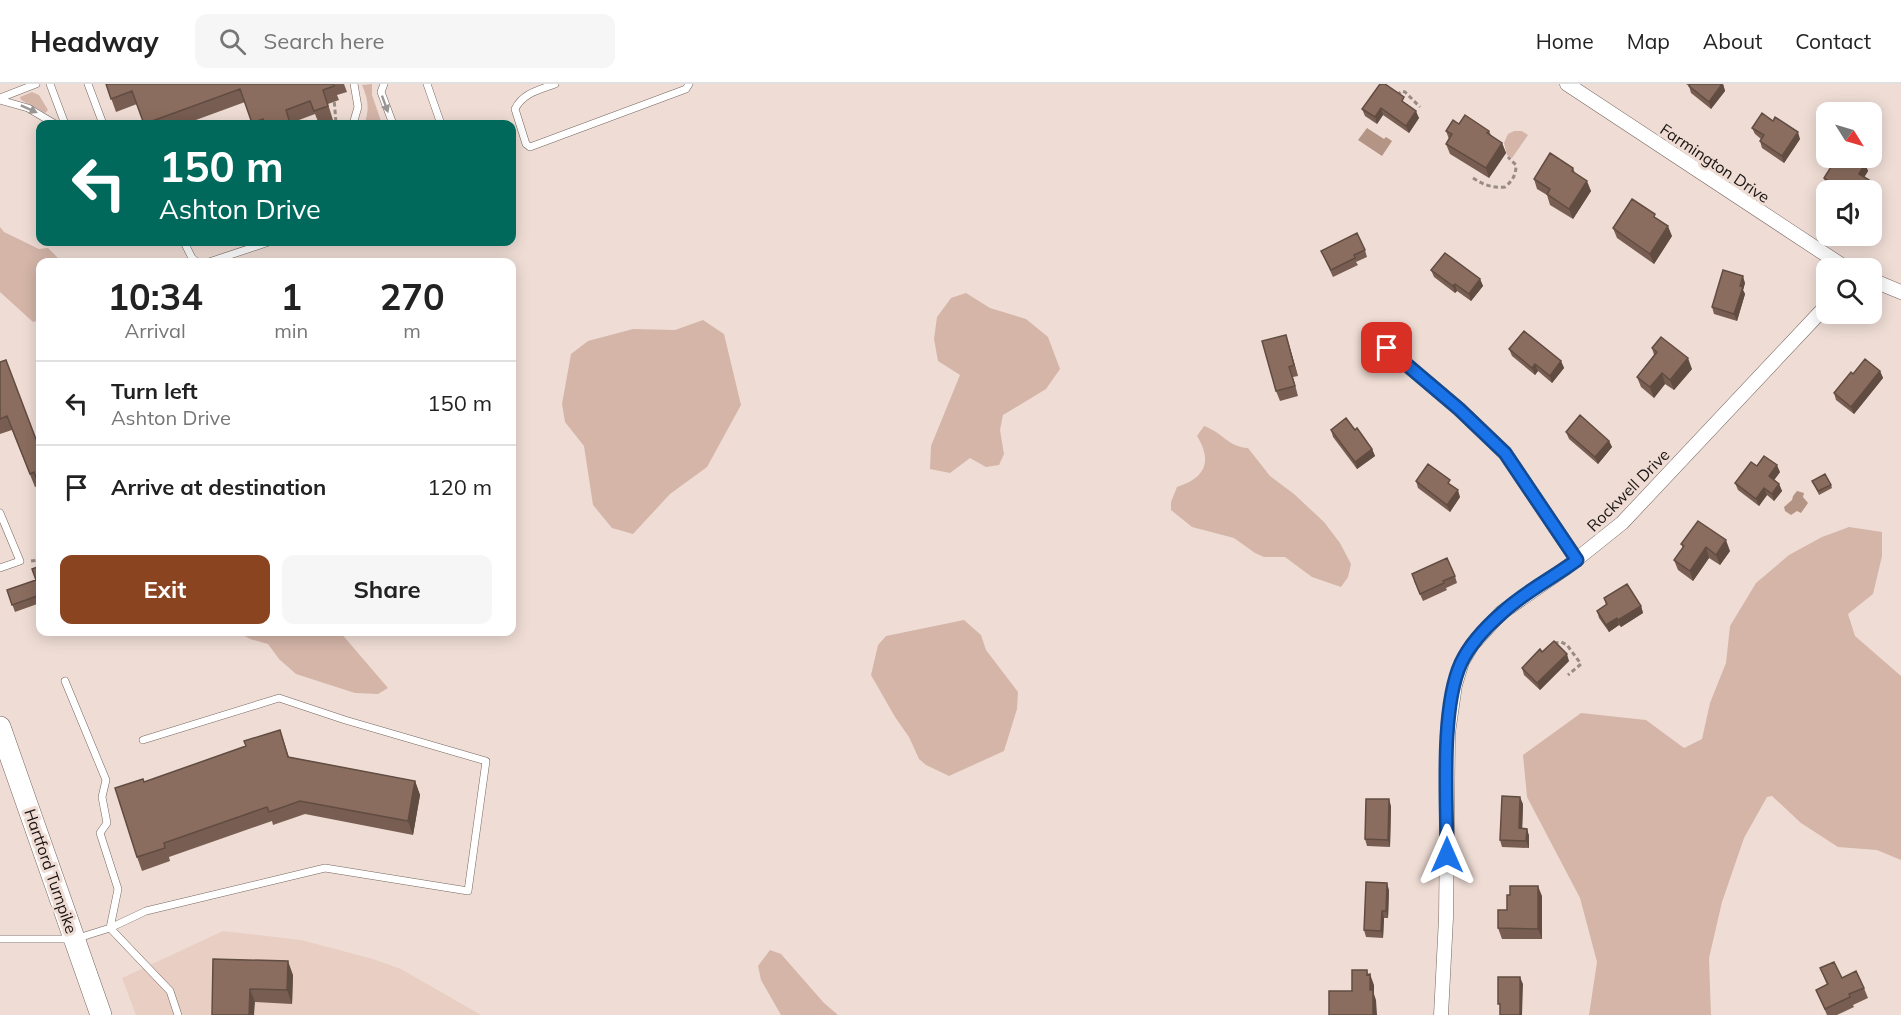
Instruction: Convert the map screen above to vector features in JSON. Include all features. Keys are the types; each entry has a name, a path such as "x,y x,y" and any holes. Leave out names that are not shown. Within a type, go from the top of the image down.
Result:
{"main road":[{"name":"Hartford Turnpike","path":"0,727 9,762 101,1015"}],"street":[{"name":"Farmington Drive","path":"1567,84 1831,258"},
{"path":"1882,284 1901,292"},
{"name":"Rockwell Drive","path":"1441,1015 1446,918 1448,733 1457,675 1462,662 1472,645 1502,613 1577,560 1622,523 1816,317"},
{"path":"1387,348 1459,409 1505,453 1577,560"}],"lane":[{"path":"0,99 36,84"},
{"path":"50,84 64,120"},
{"path":"88,84 102,120"},
{"path":"354,84 358,107 354,120"},
{"path":"384,84 381,92 392,120"},
{"path":"427,84 440,120"},
{"path":"552,84 525,96 515,109 526,144 530,147 686,89 689,84"},
{"path":"0,99 28,108 48,120"},
{"path":"221,258 257,246"},
{"path":"0,513 20,561 0,568"},
{"path":"64,681 106,780 102,797 107,823 100,833 118,889 110,928"},
{"path":"0,939 75,939 110,928 146,911 325,868 468,891 486,761 279,699 143,740"},
{"path":"110,928 170,991 178,1015"}],"path":[{"path":"1396,97 1400,92 1405,92 1420,107"},
{"path":"333,93 336,120"},
{"path":"1473,177 1494,188 1505,187 1515,177 1516,171 1516,165 1508,157"},
{"path":"1549,649 1555,643 1562,642 1567,645 1581,664 1568,675"}],"shaded area":[{"path":"372,84 372,95 381,120 365,120 367,104 362,85"},
{"path":"32,92 39,95 48,110 45,113 21,100 20,97"},
{"path":"1367,128 1384,139 1386,137 1392,141 1382,156 1358,140"},
{"path":"1522,131 1528,135 1512,158 1507,155 1504,143 1508,134"},
{"path":"0,227 4,232 39,249 48,248 58,258 36,258 36,321 33,322 0,292"},
{"path":"966,293 990,308 1026,319 1048,337 1060,369 1046,389 1003,415 1000,430 1004,454 999,465 986,467 970,458 950,473 930,469 931,446 960,375 938,361 934,339 937,317 951,298"},
{"path":"703,320 724,334 741,405 707,467 670,494 633,534 612,528 593,505 584,446 565,422 562,404 571,354 588,341 633,329 675,330"},
{"path":"1204,426 1235,445 1248,448 1270,476 1294,494 1324,522 1340,543 1351,564 1348,577 1341,587 1312,577 1285,557 1264,557 1234,538 1192,527 1171,510 1171,502 1177,487 1194,479 1204,468 1205,454 1197,436"},
{"path":"1797,491 1804,493 1803,497 1808,503 1801,513 1797,511 1791,515 1785,511 1784,507"},
{"path":"1849,527 1882,532 1882,556 1873,594 1848,614 1855,636 1901,676 1901,860 1877,850 1838,847 1801,823 1772,796 1767,797 1744,838 1722,902 1709,958 1711,1015 1589,1015 1597,962 1580,898 1527,797 1523,755 1581,713 1646,720 1684,748 1702,739 1710,703 1726,663 1730,626 1756,583 1789,555 1822,537"},
{"path":"964,620 981,635 986,650 1018,692 1017,709 1004,751 949,776 919,759 909,737 871,675 878,645 886,636"},
{"path":"245,636 343,636 388,688 378,694 355,693 296,674 279,659 268,644"},
{"path":"223,931 301,940 373,959 401,969 481,1015 254,1015 255,1002 292,1003 293,975 217,1015 136,1015 122,978"},
{"path":"770,950 781,954 824,1003 838,1015 781,1015 761,980 758,966"}],"building":[{"path":"106,84 333,84 334,86 323,90 328,106 314,111 310,101 286,110 289,120 251,120 240,89 155,120 143,120 132,91 111,99"},
{"path":"1380,84 1385,84 1404,97 1402,101 1416,111 1406,126 1381,108 1375,117 1362,109"},
{"path":"1690,84 1722,84 1709,102 1689,86"},
{"path":"1762,113 1773,121 1775,117 1798,132 1782,156 1760,141 1764,135 1752,128"},
{"path":"1465,115 1502,143 1486,168 1446,144 1452,134 1446,131 1453,120 1459,124"},
{"path":"1550,153 1573,168 1572,171 1587,181 1569,209 1547,194 1550,189 1534,179"},
{"path":"1830,168 1863,168 1859,174 1869,180 1827,180 1824,178"},
{"path":"1632,199 1655,214 1654,217 1668,226 1650,254 1613,228"},
{"path":"1357,233 1365,250 1354,255 1355,258 1331,270 1321,251"},
{"path":"1445,253 1480,279 1469,294 1431,270"},
{"path":"1723,270 1743,276 1740,286 1743,287 1734,314 1712,307"},
{"path":"1524,331 1561,361 1550,376 1535,364 1532,368 1509,349"},
{"path":"1286,335 1294,365 1289,367 1295,386 1276,391 1262,341"},
{"path":"1661,337 1688,358 1670,380 1662,373 1650,387 1637,377 1657,352 1652,348"},
{"path":"1865,359 1880,371 1851,407 1834,393"},
{"path":"6,360 36,439 36,477 34,472 30,474 7,416 0,419 0,362"},
{"path":"1580,415 1609,441 1595,457 1566,432"},
{"path":"1346,418 1355,430 1357,428 1372,449 1355,462 1331,430"},
{"path":"1764,456 1777,465 1769,476 1779,484 1772,494 1764,488 1756,499 1735,483 1751,462 1757,466"},
{"path":"1428,464 1450,480 1448,483 1458,490 1447,505 1416,481"},
{"path":"1825,474 1831,485 1818,491 1812,481"},
{"path":"1698,521 1726,540 1716,555 1706,547 1690,571 1674,560 1684,546 1681,544"},
{"path":"1447,558 1455,576 1420,594 1412,574"},
{"path":"36,568 36,580 32,569"},
{"path":"36,580 36,596 12,605 7,590"},
{"path":"1627,584 1641,606 1606,625 1597,611 1607,604 1604,598"},
{"path":"1554,641 1567,654 1537,683 1522,668 1540,649 1542,652"},
{"path":"280,730 288,757 415,781 408,821 300,801 269,812 267,807 164,843 165,848 137,857 115,788 143,779 144,782 246,746 244,741"},
{"path":"1502,796 1520,797 1519,828 1527,829 1526,841 1500,840"},
{"path":"1366,799 1389,799 1388,840 1365,839"},
{"path":"1366,882 1387,883 1386,911 1382,911 1381,931 1364,930"},
{"path":"1510,886 1538,886 1538,929 1498,928 1498,910 1507,910 1507,895 1510,895"},
{"path":"213,959 288,961 287,990 250,989 249,1015 212,1015"},
{"path":"1834,962 1842,978 1856,971 1864,988 1849,994 1850,997 1825,1009 1816,990 1828,984 1820,968"},
{"path":"1352,970 1367,970 1367,975 1370,974 1370,990 1373,990 1373,1015 1329,1015 1329,991 1352,991"},
{"path":"1498,977 1520,977 1520,1015 1500,1015"}],"route":[{"path":"1387,348 1477,425 1505,453 1577,560 1511,605 1472,645 1462,662 1453,694 1448,733 1447,855"}]}
